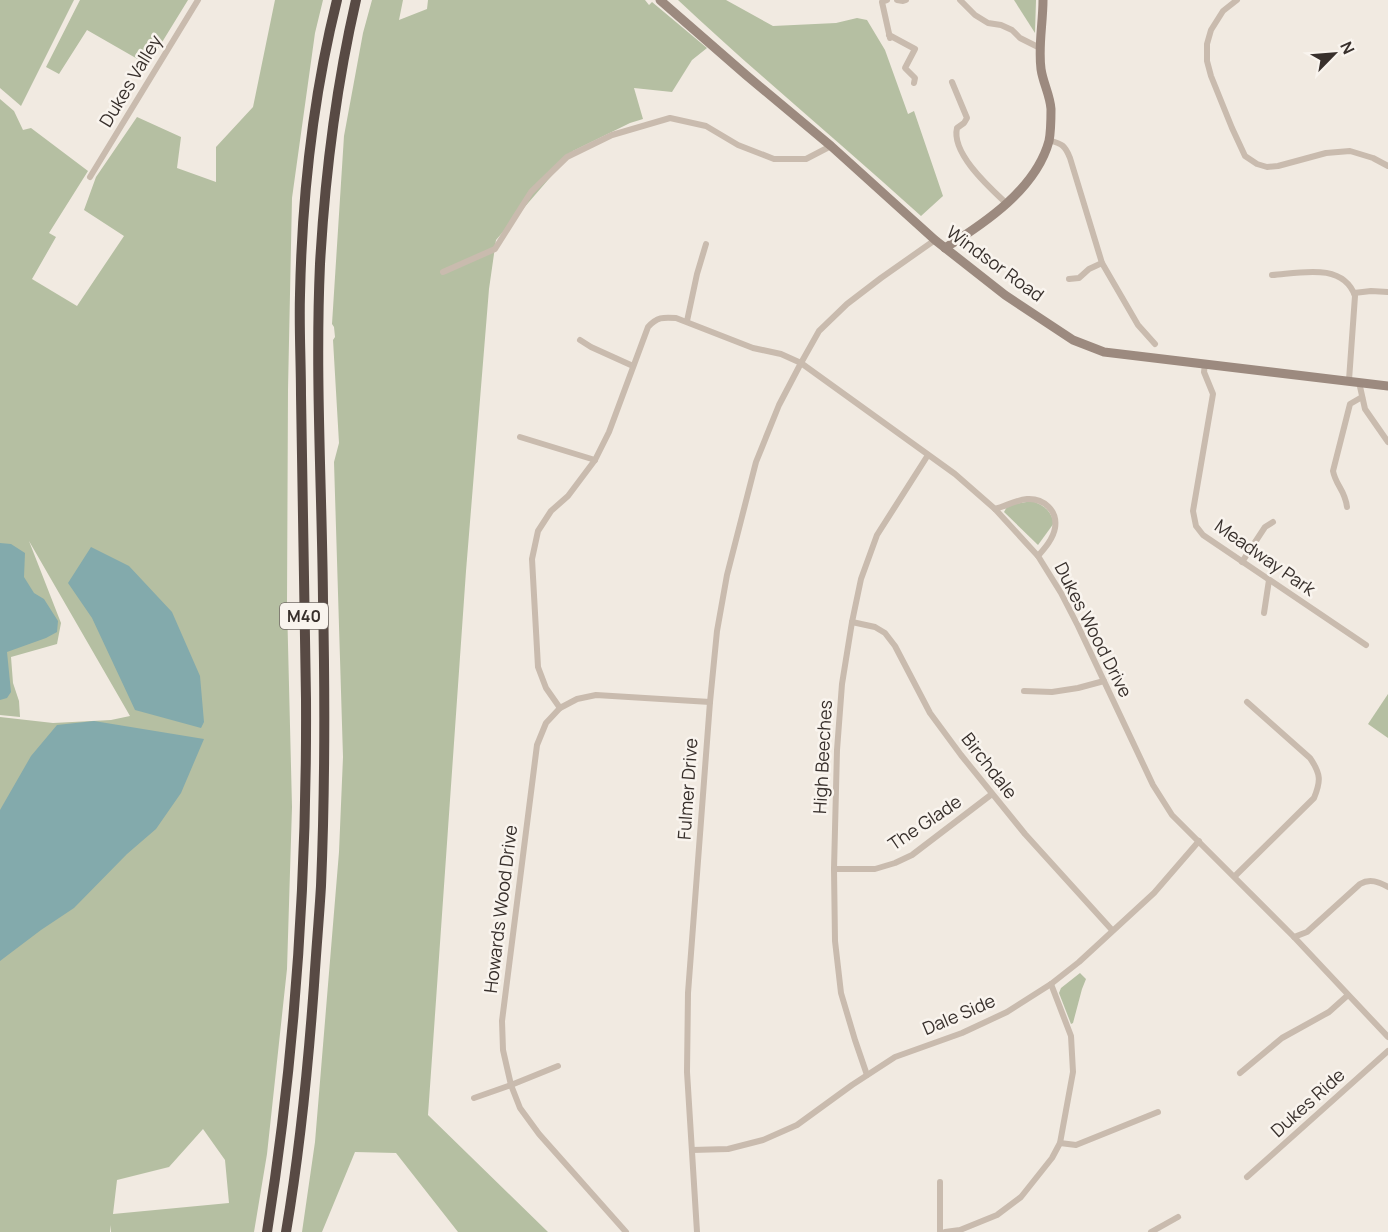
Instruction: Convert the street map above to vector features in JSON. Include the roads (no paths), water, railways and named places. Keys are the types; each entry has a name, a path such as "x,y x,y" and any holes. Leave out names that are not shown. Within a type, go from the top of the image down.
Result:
{"highway":[{"name":"M40","path":"267,1232 289,1068 304,858 306,699 300,295 305,201 315,113 337,0"},
{"name":"M40","path":"286,1232 305,1097 321,888 324,681 319,376 321,256 332,124 356,0"}],"main road":[{"name":"Windsor Road","path":"660,0 831,146 935,240 1005,295 1073,340 1104,352 1388,386"},
{"path":"945,248 978,228 1025,185 1036,171 1049,140 1050,106 1041,68 1040,48 1043,0"}],"street":[{"name":"Dukes Valley","path":"90,177 198,0"},
{"path":"887,0 882,2 890,37 915,50 905,68 915,78 914,83"},
{"path":"897,0 906,0"},
{"path":"960,0 975,15 988,23 1012,30 1020,38 1040,48"},
{"path":"1237,0 1223,11 1211,30 1207,44 1207,62 1245,156 1267,167 1326,153 1350,151 1373,158 1388,166"},
{"path":"952,82 967,118 957,128 956,134 961,149 967,162 979,177 1006,203"},
{"path":"443,272 495,249 531,192 567,157 612,135 670,118 706,126 738,145 774,159 806,159 831,146"},
{"path":"1049,140 1061,144 1066,149 1102,263 1138,325 1155,344"},
{"path":"801,363 819,331 847,304 935,240"},
{"path":"687,321 706,244"},
{"path":"1068,279 1079,278 1089,269 1102,263"},
{"path":"1272,275 1331,273 1344,279 1352,288 1355,296 1349,380"},
{"path":"1354,293 1388,292"},
{"name":"Dukes Wood Drive","path":"633,366 648,327 654,320 664,317 687,321 753,348 781,354 801,363 955,474 995,509 1038,556 1061,593 1153,785 1172,815 1235,876 1388,1037"},
{"path":"580,340 591,348 633,366 609,432 595,460 568,496 551,511 538,531 532,559 538,667 546,688 560,708 577,699 596,695 710,702"},
{"name":"Fulmer Drive","path":"697,1232 687,1072 688,993 717,631 728,575 756,462 779,405 801,363"},
{"name":"Meadway Park","path":"1205,364 1204,372 1213,394 1192,511 1196,526 1203,535 1366,645"},
{"path":"1359,382 1365,409 1388,442"},
{"path":"1347,507 1346,497 1334,478 1333,471 1350,404 1362,397"},
{"path":"520,437 595,460"},
{"name":"High Beeches","path":"867,1075 841,993 835,941 837,750 842,684 861,579 877,535 928,455"},
{"path":"995,509 1027,500 1038,500 1051,508 1055,529 1047,546 1038,556"},
{"path":"1242,562 1265,526 1273,522"},
{"path":"1264,613 1269,580"},
{"name":"Birchdale","path":"852,622 875,627 885,633 895,646 930,714 1025,834 1112,930"},
{"path":"1024,691 1052,692 1104,681"},
{"path":"1235,876 1314,798 1320,784 1318,769 1310,758 1247,702"},
{"name":"Howards Wood Drive","path":"560,708 546,723 537,745 502,1021 503,1050 511,1085 520,1108 538,1134 626,1232"},
{"name":"The Glade","path":"834,869 875,869 912,855 992,794"},
{"name":"Dale Side","path":"692,1150 728,1149 763,1140 797,1125 895,1058 962,1033 1007,1012 1051,984 1079,962 1154,893 1199,841"},
{"path":"1294,937 1307,932 1366,880 1388,887"},
{"path":"945,1232 960,1230 997,1215 1021,1197 1052,1158 1060,1143 1073,1072 1071,1036 1051,984"},
{"path":"1240,1073 1282,1038 1329,1012 1348,995"},
{"name":"Dukes Ride","path":"1247,1178 1388,1051"},
{"path":"474,1098 558,1066"},
{"path":"1060,1143 1076,1145 1158,1112"},
{"path":"940,1182 940,1232"},
{"path":"1151,1232 1178,1217"}],"water":[{"path":"0,543 11,544 25,553 24,577 34,593 44,599 58,621 57,632 7,652 11,692 7,698 0,700"},
{"path":"91,547 129,566 172,612 200,676 204,722 201,728 135,710 92,618 68,583"},
{"path":"94,721 204,739 181,793 156,829 127,854 74,908 0,961 0,810 31,756 57,725"}]}
